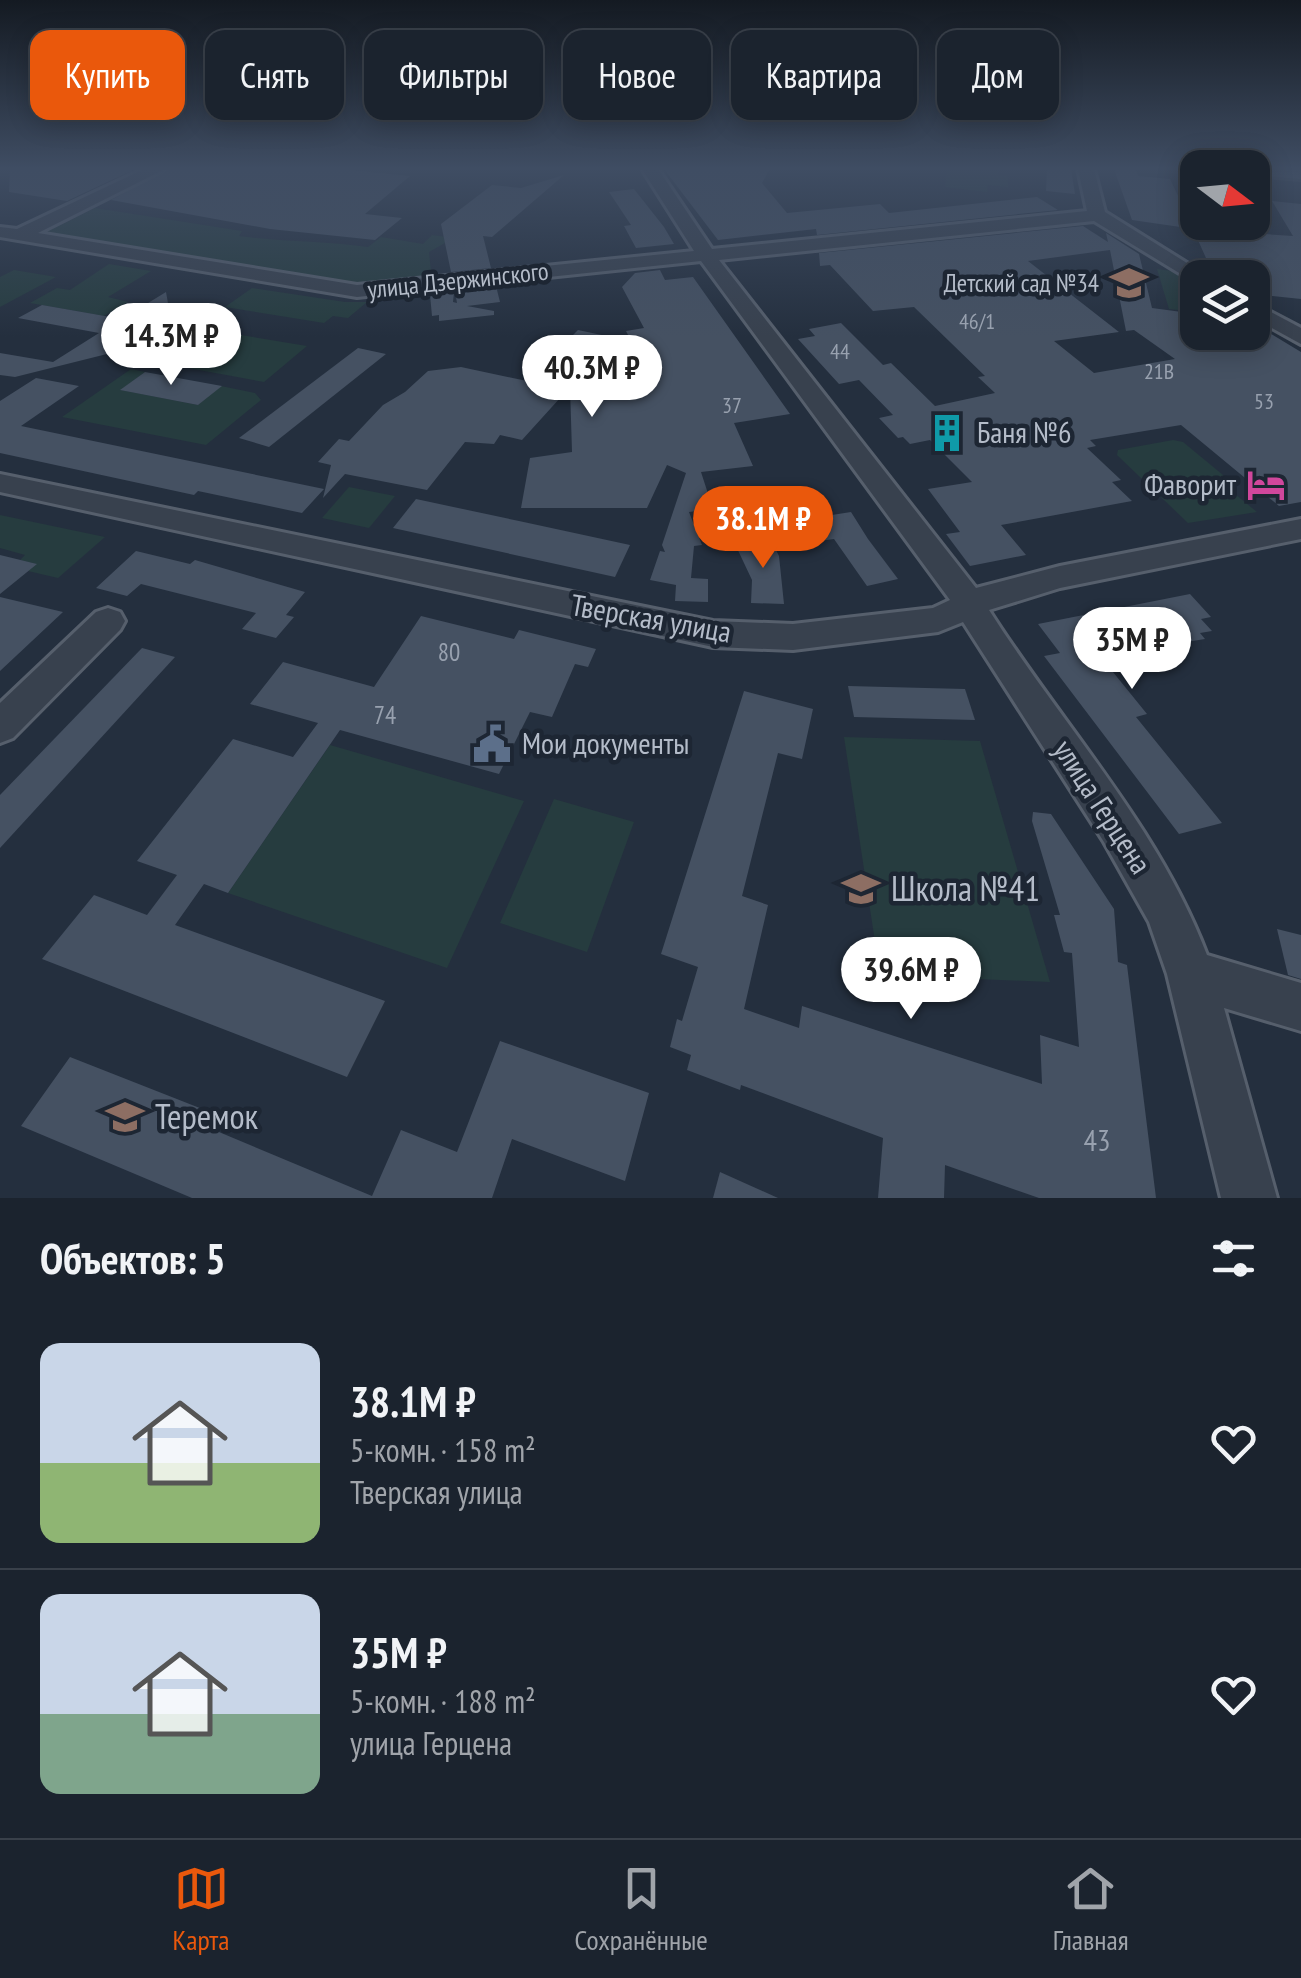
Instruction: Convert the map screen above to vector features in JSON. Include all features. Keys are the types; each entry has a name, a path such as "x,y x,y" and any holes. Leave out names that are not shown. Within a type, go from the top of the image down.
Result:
{"street":[{"path":"6,237 33,225"},
{"name":"улица Герцена","path":"687,225 949,571 1119,828 1168,912 1191,974 1248,1198"},
{"name":"улица Дзержинского","path":"6,237 357,290 990,225"},
{"path":"1115,225 1180,266"},
{"path":"1270,319 1301,337"},
{"name":"Тверская улица","path":"0,483 714,634 826,635 938,620 969,604 1060,577 1301,529"},
{"path":"0,727 108,621"},
{"path":"1191,974 1301,1006"}],"green space":[{"path":"61,225 203,225 242,231 239,236 368,247 381,237 423,244 432,235 454,238 429,252 432,281 358,287 39,236"},
{"path":"109,264 151,271 108,297 128,302 104,316 30,303 57,288 70,290"},
{"path":"1157,269 1180,276 1180,310 1169,309"},
{"path":"14,270 56,277 0,307 0,277"},
{"path":"252,288 367,302 348,318 333,316 324,323 225,307"},
{"path":"193,327 307,346 264,382 145,360"},
{"path":"131,369 145,372 121,390 198,405 221,386 255,393 261,400 206,445 62,417"},
{"path":"1173,440 1183,442 1223,475 1230,490 1257,512 1188,523 1117,455 1118,450"},
{"path":"349,487 395,496 369,528 322,518"},
{"path":"0,515 105,537 58,578 28,571 36,564 20,560 25,555 0,548"},
{"path":"844,737 980,741 1050,982 880,975"},
{"path":"330,745 524,801 447,968 228,893"},
{"path":"554,799 634,822 587,952 500,923"}],"building":[{"path":"248,225 394,225 375,240"},
{"path":"441,225 506,225 492,237 483,236 491,268 451,272"},
{"path":"662,225 674,244 636,248 624,226"},
{"path":"707,225 914,225 817,235 816,229 718,240"},
{"path":"1286,225 1301,225 1301,299 1270,296 1270,260 1206,258 1198,240 1270,240 1270,234 1293,236"},
{"path":"1083,226 1108,242 1106,233 1139,254 1152,308 1180,312 1180,350 1270,350 1270,333 1301,352 1301,502 1279,506 1181,425 1090,440 1096,446 1087,448 1121,480 1112,482 1132,501 1001,525 1026,555 970,566 946,534 960,532 928,489 972,482 930,440 910,444 903,437 898,438 879,418 893,415 859,380 839,384 798,339 815,336 809,329 841,323 883,365 891,363 935,406 995,393 978,377 985,376 914,307 873,311 830,265 820,266 819,253","holes":["1110,250 1126,331 1134,330 1175,359 1094,373 1054,341 1119,332 1028,261"]},
{"path":"660,270 665,280 693,277 790,414 734,423 753,466 701,472 713,509 689,512 702,545 694,546 691,578 708,579 708,602 675,601 676,585 650,580 660,551 665,552 662,545 686,473 667,465 647,508 521,508 530,458 572,452 570,387 522,440 500,435 494,444 465,442 427,490 345,474 323,498 331,465 318,462 339,439 349,441 383,405 428,371 461,367 527,381 578,330 616,338 578,379 649,376 626,331 644,328 622,287 635,273"},
{"path":"496,286 500,302 467,306 494,311 494,315 439,321 439,315 432,316 430,295 454,292 453,302 457,303 455,291"},
{"path":"166,292 172,326 124,358 107,354 15,377 0,375 0,353 53,362 99,333 18,318 42,305 122,319"},
{"path":"358,348 386,354 269,447 239,438"},
{"path":"145,372 222,386 198,405 120,390"},
{"path":"36,378 79,386 21,426 324,489 302,513 198,491 194,495 0,453 0,401"},
{"path":"416,499 630,545 615,577 393,528"},
{"path":"851,512 898,579 867,586 834,539 805,543 793,521"},
{"path":"770,538 779,556 784,604 751,603 752,580 735,544"},
{"path":"136,551 190,564 195,560 305,592 286,615 294,617 276,638 242,629 256,613 141,584 127,596 96,588"},
{"path":"0,555 37,564 0,594"},
{"path":"1190,594 1211,617 1201,619 1212,631 1200,633 1205,639 1100,656 1147,714 1136,717 1222,823 1179,834 1044,656 1060,653 1038,624"},
{"path":"0,597 63,612 0,671"},
{"path":"421,616 514,639 519,630 596,649 588,667 575,664 552,717 530,712 499,774 340,730 228,893 204,884 175,925 385,1001 347,1077 42,959 94,895 147,915 177,875 137,861 233,739 293,757 318,723 250,704 283,662 374,687"},
{"path":"142,648 175,657 0,848 0,795"},
{"path":"848,686 965,689 975,720 854,717"},
{"path":"744,691 813,709 802,759 778,753 742,896 768,905 744,1009 799,1028 802,1006 1042,1084 1040,1035 1079,1047 1072,953 1064,952 1054,915 1060,915 1032,821 1033,812 1051,814 1114,909 1118,962 1127,965 1156,1198 1039,1198 945,1165 944,1198 878,1198 883,1138 741,1085 740,1090 687,1070 691,1055 670,1047 698,967 661,954"},
{"path":"1277,929 1301,935 1301,979 1288,975"},
{"path":"500,1041 649,1093 625,1181 512,1139 492,1198 192,1198 21,1126 70,1057 215,1114 207,1127 372,1196 401,1130 457,1152"},
{"path":"720,1172 778,1198 713,1198"}],"place":[{"name":"Детский сад №34","path":"1129,283"},
{"name":"Баня №6","path":"947,433"},
{"name":"Фаворит","path":"1266,485"},
{"name":"Мои документы","path":"492,744"},
{"name":"Школа №41","path":"861,889"},
{"name":"Теремок","path":"125,1117"}]}
